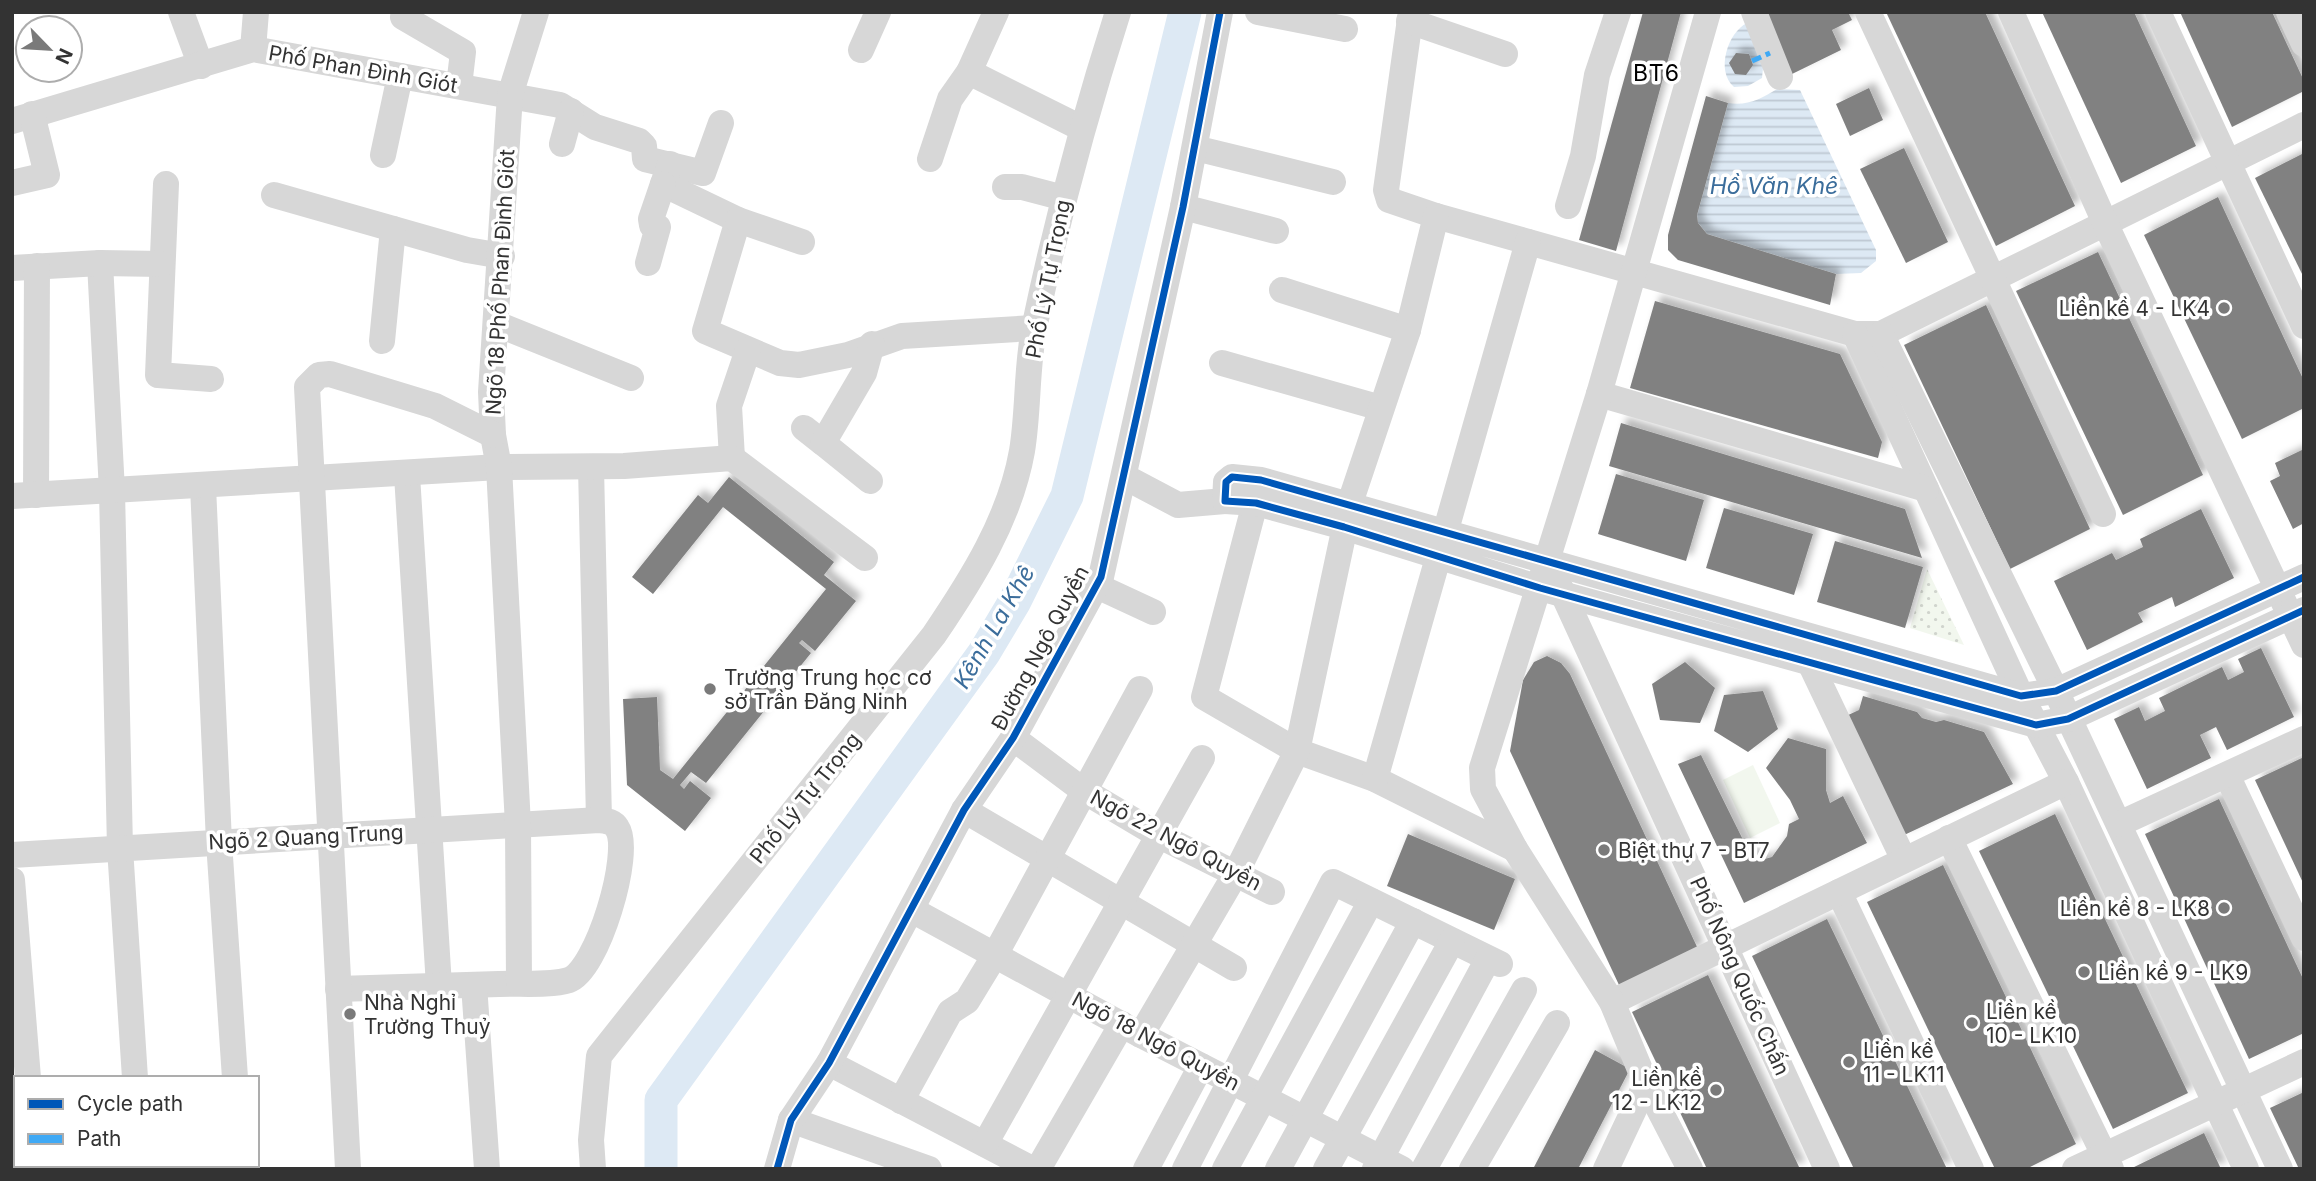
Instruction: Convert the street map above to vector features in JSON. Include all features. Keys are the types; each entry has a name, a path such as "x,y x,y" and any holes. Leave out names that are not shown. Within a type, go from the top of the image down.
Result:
{"street":[{"path":"181,12 201,66"},
{"path":"253,49 256,12"},
{"path":"510,95 536,12"},
{"path":"861,50 878,12"},
{"path":"930,159 950,99 969,72 996,12"},
{"name":"Phố Lý Tự Trọng","path":"593,1169 591,1140 599,1056 934,635 970,581 1007,507 1022,451 1034,328 1082,128 1118,12"},
{"name":"Đường Ngô Quyền","path":"778,1169 791,1120 829,1063 964,810 1013,738 1097,586 1125,477 1195,148 1220,12"},
{"path":"1258,12 1345,29"},
{"path":"1568,206 1583,156 1597,75 1618,12"},
{"path":"1690,1169 1646,1084 1612,1002 1515,849 1483,789 1482,768 1550,581 1708,12"},
{"path":"1754,12 1761,57 1780,77"},
{"path":"1868,12 2103,514"},
{"path":"2011,12 2106,225 2278,589 2297,613 2304,645"},
{"path":"2158,12 2231,163 2304,326"},
{"path":"2289,12 2304,44"},
{"path":"403,17 463,52 459,86"},
{"path":"1505,54 1410,17 1386,190 1389,200 1528,242 1868,334 1992,281 2304,125"},
{"name":"Phố Phan Đình Giót","path":"22,118 253,49 560,105 595,127 639,141 644,146 645,159 667,174"},
{"path":"969,72 1082,128"},
{"path":"383,155 400,76"},
{"name":"Ngõ 18 Phố Phan Đình Giót","path":"510,95 498,324 491,392 493,435 499,467 517,825 519,983"},
{"path":"562,144 571,111"},
{"path":"12,183 47,175 22,118"},
{"path":"667,174 703,173 721,123"},
{"path":"1195,148 1333,181"},
{"path":"667,174 738,220 802,242"},
{"path":"648,263 658,227 652,225 651,219 667,174"},
{"path":"166,184 158,375 211,379"},
{"path":"1005,187 1023,187 1064,198"},
{"path":"274,195 467,250 502,256"},
{"path":"1183,206 1276,231"},
{"path":"1038,1169 1193,944 1236,873 1297,751 1347,515 1408,330 1436,216"},
{"path":"738,220 705,331 780,363 799,365 848,355 872,344 902,336 1034,328"},
{"path":"382,341 393,229"},
{"path":"1374,779 1528,242"},
{"path":"162,264 100,262 25,267 24,496 407,475 499,467 591,467 732,458 866,558"},
{"path":"100,262 112,491 120,848 135,1076"},
{"path":"1282,290 1408,330"},
{"path":"498,324 631,377"},
{"path":"1868,334 1926,489 2021,696 2066,782 2246,1169"},
{"path":"1868,334 2056,691 2280,1169"},
{"path":"870,481 813,436 864,373 872,344"},
{"path":"732,458 729,406 748,350"},
{"path":"1222,363 1381,408"},
{"path":"348,1169 307,387 318,375 330,374 411,397 493,435"},
{"path":"1600,394 1926,489"},
{"path":"338,989 568,980 583,969 595,947 614,896 621,840 615,825 599,820 591,467"},
{"path":"407,475 439,986"},
{"path":"1125,477 1178,505 1225,501 1226,482 1232,477 1259,491 1442,543 1550,581 1810,663 2036,725 2068,719 2297,613"},
{"path":"203,486 219,842 235,1076"},
{"path":"1259,491 1204,697 1297,751 1374,779 1515,849"},
{"path":"1550,581 2021,696 2056,691 2304,577"},
{"name":"Phố Nông Quốc Chấn","path":"1550,581 1727,946 1827,1169"},
{"path":"1097,586 1153,612"},
{"path":"1810,663 1904,860"},
{"path":"901,1101 950,1012 967,1001 995,954 1140,689"},
{"name":"Ngõ 22 Ngô Quyền","path":"1013,738 1084,791 1158,835 1272,892"},
{"path":"2119,824 2304,739"},
{"path":"985,1144 1202,758"},
{"path":"2227,775 2304,938"},
{"path":"1612,1002 2066,782"},
{"path":"964,810 1234,968"},
{"name":"Ngõ 2 Quang Trung","path":"12,855 599,820"},
{"path":"1949,838 2108,1161"},
{"path":"12,880 27,1076"},
{"path":"1185,1169 1233,1081 1333,882 1494,961 1386,1166"},
{"path":"1839,892 1970,1169"},
{"path":"1226,1169 1371,901"},
{"name":"Ngõ 18 Ngô Quyền","path":"912,910 1132,1030 1306,1119 1386,1166"},
{"path":"1278,1169 1413,922"},
{"path":"1326,1169 1452,941"},
{"path":"474,985 487,1169"},
{"path":"1424,1169 1524,990"},
{"path":"1472,1169 1557,1023"},
{"path":"2076,1169 2108,1161 2304,1062"},
{"path":"829,1063 1032,1169"},
{"path":"1146,1169 1201,1066"},
{"path":"1606,1169 1646,1084"},
{"path":"791,1120 929,1169"}],"shaded area":[{"path":"1927,569 1964,645 1910,628"},
{"path":"1753,765 1780,823 1750,838 1723,780"}],"water":[{"path":"1747,23 1764,58 1762,78 1748,86 1734,87 1725,72 1726,52 1734,35"},
{"name":"Hồ Văn Khê","path":"1777,89 1800,90 1876,250 1876,261 1861,273 1836,274 1707,234 1698,223 1697,215 1728,103 1754,101"}],"building":[{"path":"1643,12 1681,12 1616,251 1579,240"},
{"path":"1766,12 1848,12 1852,20 1832,30 1841,50 1792,74"},
{"path":"1886,12 1985,12 2075,206 1996,246"},
{"path":"2042,12 2134,12 2196,146 2121,183"},
{"path":"2180,12 2272,12 2304,81 2304,91 2232,127"},
{"path":"1736,53 1749,54 1753,65 1746,75 1735,74 1729,63"},
{"path":"1869,88 1883,120 1850,136 1836,104"},
{"path":"1706,96 1728,103 1697,215 1698,223 1707,234 1836,274 1830,305 1678,260 1668,250 1668,235"},
{"path":"1904,148 1948,242 1906,263 1860,169"},
{"path":"2304,153 2304,278 2255,178"},
{"name":"Liền kề 4 - LK4","path":"2218,197 2304,381 2304,408 2242,439 2144,235"},
{"path":"2098,252 2203,475 2123,515 2016,291"},
{"path":"1655,301 1840,354 1882,442 1878,458 1630,388"},
{"path":"1986,305 2090,529 2010,569 1904,345"},
{"path":"1621,423 1905,509 1922,558 1609,466"},
{"path":"2304,449 2304,523 2293,529 2270,481 2280,476 2275,463"},
{"path":"1616,474 1704,500 1686,561 1598,534"},
{"path":"729,477 834,562 824,575 856,601 815,651 802,640 799,643 811,653 706,783 691,772 680,785 684,789 690,781 711,798 685,831 627,785 623,699 657,697 660,770 673,779 826,589 723,507 653,594 632,577 698,495 708,503"},
{"path":"1724,508 1813,534 1794,595 1706,568"},
{"path":"2201,509 2234,578 2175,607 2172,597 2138,613 2143,622 2087,650 2054,581 2112,553 2116,560 2143,547 2140,539"},
{"path":"1835,541 1923,567 1905,628 1817,602"},
{"path":"2261,648 2294,717 2227,750 2216,727 2200,735 2211,758 2147,789 2114,719 2139,707 2145,721 2165,711 2159,698 2222,667 2228,680 2244,672 2238,659"},
{"name":"Biệt thự 7 - BT7","path":"1547,656 1561,663 1570,674 1698,949 1619,985 1510,751 1523,680 1534,662"},
{"path":"1685,662 1715,688 1700,723 1660,720 1652,684"},
{"path":"1763,691 1778,729 1748,752 1714,731 1724,695"},
{"path":"1863,696 1917,712 1922,718 1936,722 1944,720 1984,732 2013,784 1902,836 1844,717 1859,710"},
{"path":"1788,738 1826,749 1826,790 1830,803 1843,796 1867,843 1744,903 1678,764 1701,755 1749,852 1761,860 1772,857 1787,836 1789,824 1799,819 1790,800 1766,768"},
{"path":"2304,757 2304,885 2255,780"},
{"name":"Liền kề 8 - LK8","path":"2219,799 2304,981 2304,1033 2249,1059 2145,834"},
{"name":"Liền kề 9 - LK9","path":"2055,814 2188,1093 2113,1129 1979,851"},
{"path":"1408,834 1515,879 1494,930 1387,886"},
{"name":"Liền kề 10 - LK10","path":"1943,865 2076,1144 2026,1169 1995,1169 1867,902"},
{"name":"Liền kề 11 - LK11","path":"1827,919 1947,1169 1854,1169 1752,956"},
{"name":"Liền kề 12 - LK12","path":"1708,975 1800,1169 1707,1169 1632,1012"},
{"path":"1595,1050 1630,1069 1578,1169 1533,1169"},
{"path":"2304,1092 2304,1169 2299,1169 2270,1108"},
{"path":"2204,1133 2221,1169 2130,1169"}],"waterway":[{"name":"Kênh La Khê","path":"661,1169 661,1100 984,653 1015,601 1067,496 1185,12"}],"marked path":[{"path":"1752,61 1770,53"}],"cycle path":[{"path":"777,1169 791,1120 829,1063 964,810 1013,738 1101,577 1183,207 1220,12"},
{"path":"2304,577 2056,691 2021,696 1261,480 1232,477 1226,482 1225,501 1256,503 1344,527 1540,588 2036,725 2068,719 2304,610"}],"place":[{"name":"Liền kề 4 - LK4","path":"2224,308"},
{"name":"Trường Trung học cơ sở Trần Đăng Ninh","path":"710,689"},
{"name":"Biệt thự 7 - BT7","path":"1604,850"},
{"name":"Liền kề 8 - LK8","path":"2224,908"},
{"name":"Liền kề 9 - LK9","path":"2084,972"},
{"name":"Nhà Nghỉ Trường Thuỷ","path":"350,1014"},
{"name":"Liền kề 10 - LK10","path":"1972,1023"},
{"name":"Liền kề 11 - LK11","path":"1849,1062"},
{"name":"Liền kề 12 - LK12","path":"1716,1090"}],"district":[{"name":"BT6","path":"1657,73"}]}
